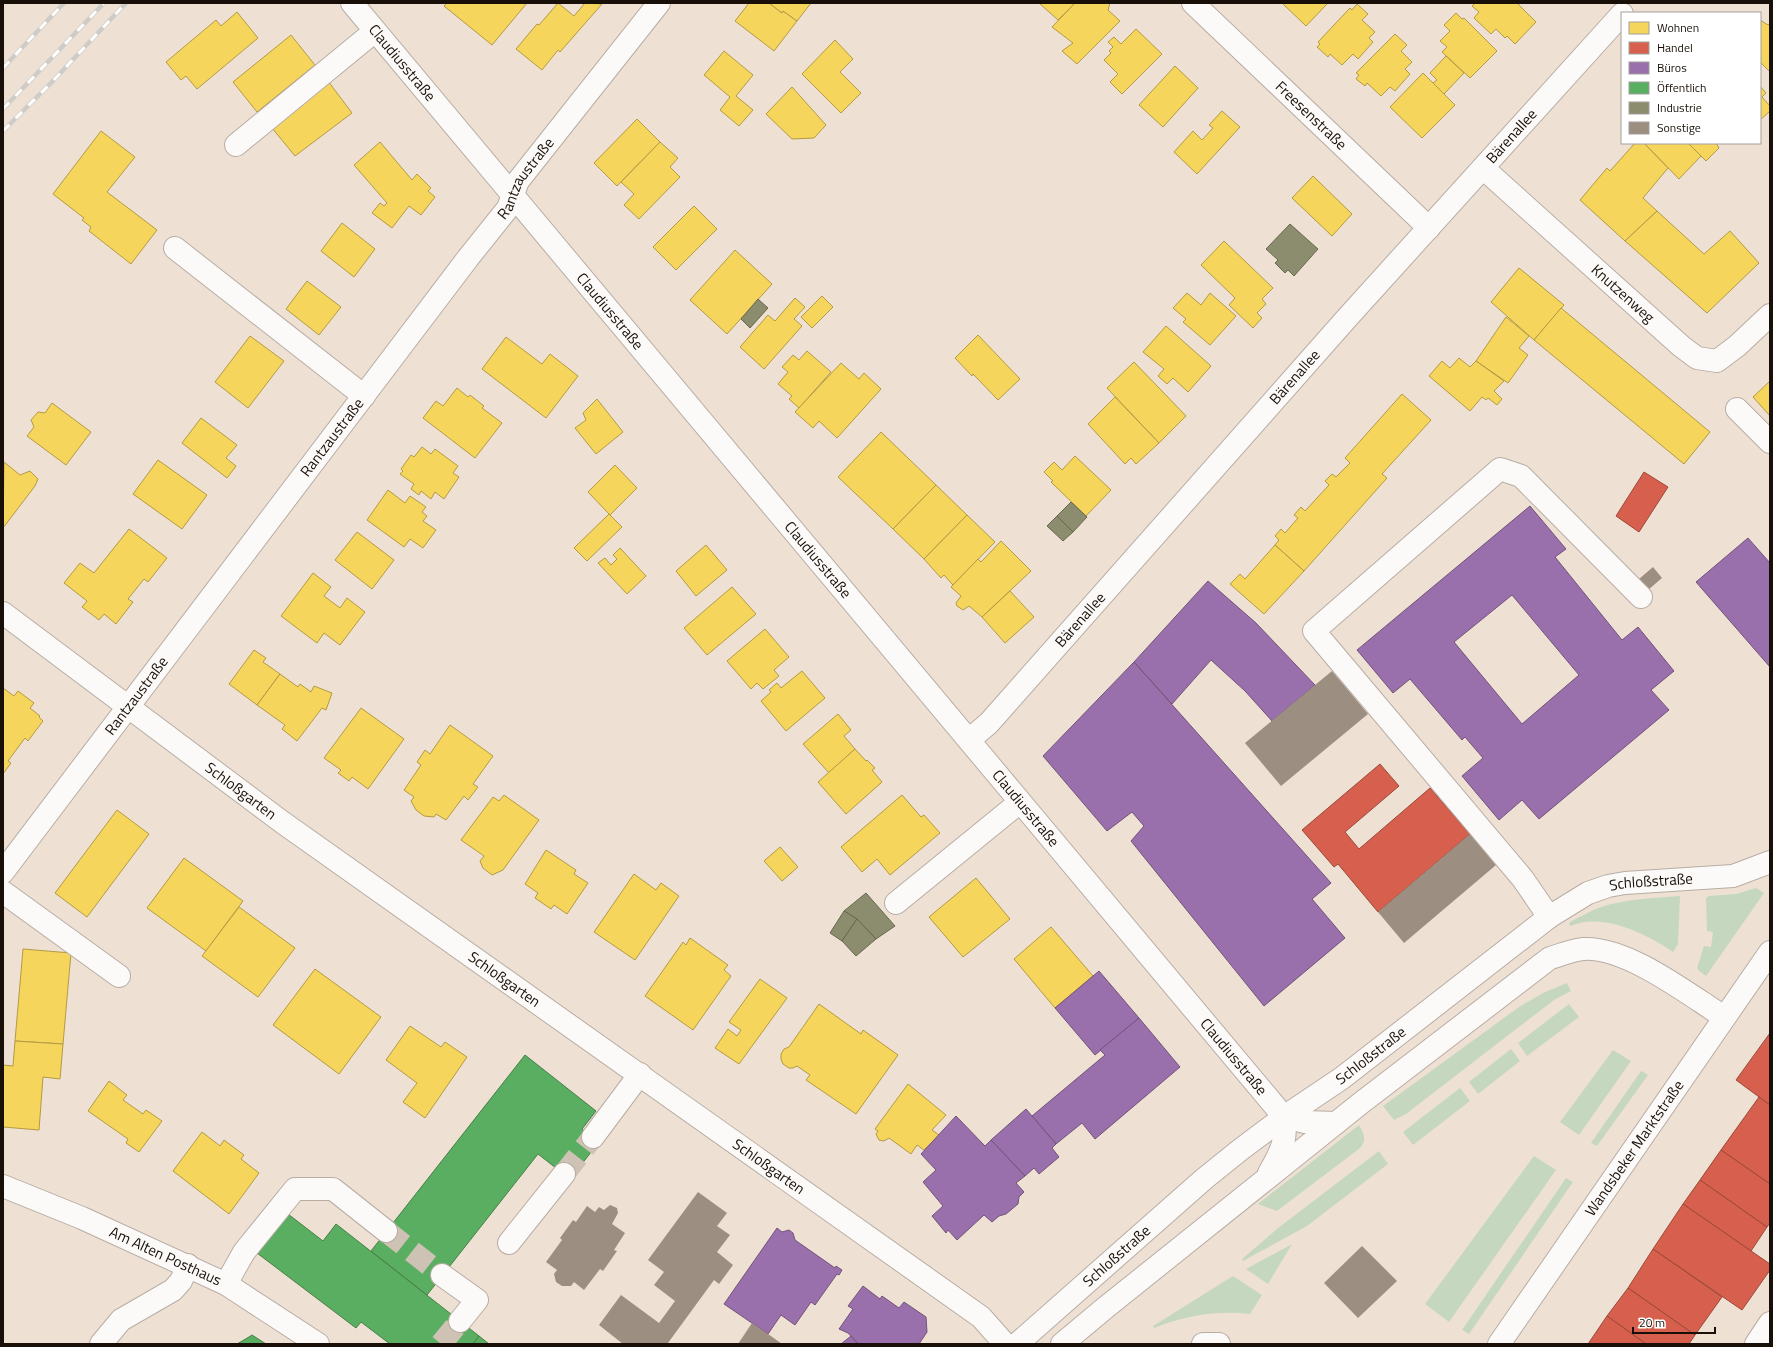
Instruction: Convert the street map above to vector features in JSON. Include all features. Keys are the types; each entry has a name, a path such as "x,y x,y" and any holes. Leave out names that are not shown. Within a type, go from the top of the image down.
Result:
{"street":[{"name":"Claudiusstraße","path":"352,3 1284,1117"},
{"name":"Rantzaustraße","path":"3,872 468,258 508,208 518,181 659,3"},
{"name":"Freesenstraße","path":"1193,3 1429,228"},
{"name":"Bärenallee","path":"1624,12 1632,3"},
{"name":"Bärenallee","path":"969,740 989,723 1347,318 1621,15"},
{"path":"236,145 375,31"},
{"name":"Knutzenweg","path":"1483,168 1681,346 1697,358 1717,361 1737,346 1770,315"},
{"path":"175,248 364,396"},
{"path":"1738,409 1770,442"},
{"path":"1549,917 1524,879 1314,631 1500,469 1521,476 1641,596"},
{"name":"Schloßgarten","path":"3,613 282,822 640,1074 981,1317 1005,1344"},
{"path":"896,903 1020,802"},
{"name":"Schloßstraße","path":"1017,1344 1204,1179 1284,1117 1342,1078 1549,917 1588,893 1608,886 1625,883 1733,876 1770,862"},
{"path":"3,892 119,976"},
{"name":"Schloßstraße","path":"1062,1344 1336,1123 1550,958 1583,949 1622,957 1655,973 1724,1017"},
{"name":"Wandsbeker Marktstraße","path":"1499,1344 1770,952"},
{"path":"593,1137 640,1074"},
{"path":"1264,1180 1283,1147 1286,1127 1284,1117 1305,1122 1336,1123"},
{"path":"510,1243 564,1174"},
{"name":"Am Alten Posthaus","path":"3,1186 82,1218 188,1265 226,1284 318,1344"},
{"path":"226,1284 244,1252 295,1188 333,1190 386,1231"},
{"path":"101,1344 121,1320 173,1290 181,1281 188,1265"},
{"path":"442,1274 476,1300 460,1321"},
{"path":"1756,1344 1770,1323"},
{"path":"1203,1344 1219,1344"}],"green space":[{"path":"1756,888 1764,893 1706,976 1697,968 1704,946 1711,947 1713,932 1707,931 1706,898 1709,896 1736,894"},
{"path":"1680,896 1678,944 1673,952 1637,932 1610,923 1583,922 1571,926 1569,924 1570,922 1589,912 1610,904 1640,899"},
{"path":"1567,983 1571,991 1554,1000 1406,1114 1394,1120 1383,1106 1519,1007 1543,993"},
{"path":"1569,1004 1579,1017 1527,1056 1518,1043"},
{"path":"1511,1049 1520,1061 1478,1094 1469,1082"},
{"path":"1613,1050 1631,1061 1579,1135 1560,1122"},
{"path":"1641,1071 1648,1075 1597,1146 1591,1143"},
{"path":"1460,1088 1470,1101 1413,1145 1403,1132"},
{"path":"1359,1125 1364,1136 1364,1142 1360,1148 1277,1211 1258,1204"},
{"path":"1379,1151 1388,1164 1307,1226 1243,1261 1242,1259 1278,1228"},
{"path":"1534,1156 1556,1170 1449,1322 1425,1304"},
{"path":"1566,1178 1573,1182 1469,1334 1462,1330"},
{"path":"1292,1244 1268,1284 1246,1269"},
{"path":"1233,1276 1262,1295 1250,1314 1225,1313 1201,1315 1177,1320 1154,1328 1153,1326"}],"building: Wohnen":[{"path":"447,3 527,3 492,45 444,6"},
{"path":"558,3 574,16 585,3 602,4 560,52 558,50 542,70 516,49 537,24 539,25"},
{"path":"749,3 769,3 782,13 783,11 797,21 774,51 735,21"},
{"path":"769,3 811,3 797,21 783,11 782,13"},
{"path":"1039,3 1075,3 1058,20"},
{"path":"1075,3 1110,3 1108,10 1120,21 1077,64 1062,51 1073,43 1052,27"},
{"path":"1282,3 1328,3 1306,26"},
{"path":"1475,3 1517,3 1536,22 1515,44 1507,36 1505,38 1496,29 1491,34 1474,18 1479,12 1472,6"},
{"path":"1357,4 1368,14 1362,20 1375,32 1369,38 1373,42 1358,59 1353,54 1342,65 1330,54 1328,57 1317,47 1320,44 1318,42 1350,8 1352,10"},
{"path":"237,12 258,38 197,89 186,76 181,80 166,62 216,20 221,26"},
{"path":"1456,13 1462,19 1464,18 1497,51 1470,78 1442,52 1447,47 1440,41 1450,31 1444,25"},
{"path":"1761,22 1770,25 1770,72 1761,63"},
{"path":"1136,29 1162,54 1122,94 1110,82 1118,74 1104,60 1111,53 1109,51 1113,47 1108,42 1114,37 1121,44"},
{"path":"1395,34 1407,45 1401,51 1412,62 1405,69 1410,74 1395,91 1390,87 1381,96 1367,83 1365,86 1356,79 1359,75 1356,73"},
{"path":"291,35 315,65 257,112 233,82"},
{"path":"835,40 853,59 840,72 861,93 841,113 802,74"},
{"path":"724,51 753,75 736,96 753,110 739,126 720,110 730,97 704,75"},
{"path":"1446,56 1464,73 1444,94 1433,83 1437,80 1430,73"},
{"path":"1175,66 1198,88 1163,127 1139,105"},
{"path":"1423,73 1455,105 1422,138 1390,107"},
{"path":"328,81 352,113 295,156 272,128"},
{"path":"792,87 826,125 814,138 792,139 766,114"},
{"path":"1761,87 1766,93 1762,97 1770,106 1770,111 1761,119"},
{"path":"1222,111 1240,127 1197,174 1174,152 1193,131 1202,140 1213,128 1209,125"},
{"path":"637,119 660,142 617,186 594,163"},
{"path":"101,131 135,157 107,192 157,230 131,264 89,231 91,227 82,220 84,218 53,194"},
{"path":"380,142 412,180 417,174 431,188 428,191 435,197 421,215 409,206 392,228 372,213 380,203 384,206 387,203 354,165"},
{"path":"660,142 678,158 670,167 680,177 639,219 624,205 634,194 621,182"},
{"path":"1634,144 1645,144 1668,168 1643,198 1657,211 1625,241 1580,200 1607,168 1610,171"},
{"path":"1645,144 1689,144 1701,156 1679,179"},
{"path":"1689,144 1717,144 1719,148 1706,161"},
{"path":"1313,176 1352,214 1332,236 1292,198"},
{"path":"694,206 717,229 676,270 653,247"},
{"path":"1657,211 1704,254 1730,231 1759,263 1707,313 1625,241"},
{"path":"342,223 375,249 354,277 321,251"},
{"path":"1224,241 1273,288 1262,299 1266,304 1257,313 1262,318 1253,328 1229,305 1235,298 1201,265"},
{"path":"735,250 772,284 727,334 690,300"},
{"path":"1519,268 1564,305 1534,340 1491,302"},
{"path":"307,281 341,307 319,335 286,309"},
{"path":"1187,293 1201,305 1210,293 1236,316 1210,345 1183,322 1186,319 1173,308"},
{"path":"822,296 833,307 812,328 801,317"},
{"path":"795,298 805,307 794,319 802,326 764,369 740,347 768,315 775,321"},
{"path":"1561,308 1710,432 1684,464 1534,340"},
{"path":"1506,317 1529,336 1519,348 1528,355 1508,383 1476,361"},
{"path":"1166,326 1211,366 1188,392 1173,378 1167,384 1158,376 1164,369 1143,352"},
{"path":"978,335 1020,379 998,400 955,358"},
{"path":"250,336 284,361 248,408 215,382"},
{"path":"506,337 542,364 550,354 578,376 546,418 482,369"},
{"path":"807,351 831,372 799,408 789,399 792,396 778,384 788,372 782,367 793,355 799,360"},
{"path":"1459,358 1470,367 1476,361 1504,381 1494,391 1502,399 1497,405 1488,398 1486,400 1482,397 1470,411 1429,376 1442,361 1450,368"},
{"path":"1134,362 1186,416 1159,443 1107,388"},
{"path":"841,363 859,379 864,373 881,389 837,438 819,421 813,428 795,412"},
{"path":"1770,381 1770,416 1753,397"},
{"path":"457,388 468,397 470,395 484,406 482,408 502,423 475,458 423,418 436,401 443,406"},
{"path":"1402,394 1431,420 1382,474 1387,478 1304,571 1275,545 1279,540 1275,536 1281,529 1285,533 1298,518 1294,515 1301,507 1305,511 1329,485 1325,481 1332,474 1336,477 1350,463 1345,458"},
{"path":"1115,397 1159,443 1136,464 1131,458 1125,464 1088,424"},
{"path":"597,399 623,432 596,454 575,428 586,420 583,413"},
{"path":"52,403 91,432 66,465 27,436 34,427 31,420 38,412 45,413"},
{"path":"201,418 237,445 226,458 236,466 227,478 182,443"},
{"path":"881,432 936,485 893,529 838,477"},
{"path":"422,447 431,454 435,449 458,466 453,473 459,477 444,499 435,492 431,499 421,491 419,495 411,489 414,484 400,474 403,471 401,469 411,455 414,457"},
{"path":"1075,456 1111,490 1086,516 1051,482 1053,481 1044,472 1054,462 1062,470"},
{"path":"158,460 207,495 182,529 133,494"},
{"path":"4,462 20,475 30,471 38,479 35,486 3,528"},
{"path":"615,465 637,488 610,515 588,492"},
{"path":"936,485 967,515 924,559 893,529"},
{"path":"388,490 405,503 410,496 426,507 422,512 427,516 423,521 436,530 423,548 410,539 404,547 367,520"},
{"path":"609,514 622,527 587,561 574,548"},
{"path":"967,515 995,542 953,585 944,575 941,578 924,559"},
{"path":"129,529 167,558 148,582 144,579 128,599 133,602 116,624 104,614 99,620 82,607 87,601 64,583 80,563 94,573"},
{"path":"357,532 394,560 372,589 335,560"},
{"path":"1001,541 1031,571 982,617 969,606 963,610 957,606 956,603 961,596 951,587 978,559 981,562"},
{"path":"706,545 727,570 696,596 676,571"},
{"path":"1275,545 1304,571 1264,614 1230,584 1240,574 1245,579"},
{"path":"620,548 646,576 627,594 598,563 605,558 611,565 617,559 613,555"},
{"path":"313,573 331,587 324,596 340,608 347,598 365,612 340,645 324,633 317,643 281,616"},
{"path":"732,587 756,614 707,655 684,628"},
{"path":"1010,591 1034,617 1005,643 982,617"},
{"path":"765,629 789,657 774,670 779,676 763,689 757,683 751,689 727,661"},
{"path":"254,650 266,658 263,662 280,674 257,705 229,684"},
{"path":"802,671 825,698 786,731 761,701 771,692 769,690 777,683 781,688"},
{"path":"280,674 298,687 300,684 311,692 314,686 332,693 326,710 322,708 297,741 282,729 285,725 257,705"},
{"path":"3,688 14,696 18,691 34,703 30,708 40,716 39,717 43,721 28,741 25,738 8,761 11,763 3,774"},
{"path":"361,708 404,739 368,789 352,777 349,781 338,773 341,770 324,758"},
{"path":"838,714 851,730 844,736 855,749 829,773 803,744"},
{"path":"450,725 493,756 473,784 478,787 468,800 464,796 446,820 436,814 434,817 424,816 416,810 411,801 414,797 404,790 421,765 417,762 425,750 430,754"},
{"path":"855,749 875,768 872,770 882,782 846,814 818,782"},
{"path":"504,795 539,820 503,870 492,875 483,868 480,861 484,856 461,840 493,797 499,801"},
{"path":"902,795 921,817 924,815 940,833 890,875 877,859 862,872 841,847"},
{"path":"117,810 149,834 87,917 55,893"},
{"path":"780,847 798,867 782,881 764,861"},
{"path":"546,850 576,870 574,874 588,883 567,914 554,905 551,909 535,898 538,893 525,884"},
{"path":"184,858 243,901 206,951 147,908"},
{"path":"634,874 656,890 661,883 679,896 635,960 594,932"},
{"path":"976,878 1010,919 963,957 929,917"},
{"path":"239,907 295,948 258,997 202,956"},
{"path":"1051,927 1093,976 1055,1008 1014,959"},
{"path":"690,938 728,965 724,970 731,976 693,1030 645,996 683,942 686,945"},
{"path":"23,949 71,953 63,1044 15,1041"},
{"path":"315,969 381,1017 339,1074 273,1025"},
{"path":"760,979 787,998 739,1064 715,1048 728,1029 737,1036 741,1030 729,1022"},
{"path":"819,1004 861,1034 863,1030 898,1055 856,1114 806,1080 810,1075 797,1066 789,1068 783,1064 781,1059 781,1054 784,1049 789,1047"},
{"path":"410,1026 441,1047 445,1042 467,1057 425,1118 403,1102 417,1083 386,1060"},
{"path":"15,1041 63,1044 60,1079 43,1077 39,1130 3,1127 3,1065 13,1066"},
{"path":"109,1081 127,1095 123,1100 143,1114 146,1110 162,1121 139,1152 126,1143 128,1139 88,1111"},
{"path":"908,1084 946,1115 932,1130 939,1135 924,1150 917,1145 911,1154 889,1138 884,1141 879,1140 876,1134 878,1131 875,1129"},
{"path":"202,1132 220,1146 224,1140 244,1155 241,1159 259,1173 229,1214 173,1171"}],"building: Handel":[{"path":"1644,472 1668,487 1639,532 1616,516"},
{"path":"1380,764 1399,786 1345,832 1359,849 1430,788 1470,834 1378,912 1338,864 1334,867 1302,830"},
{"path":"1770,1033 1770,1105 1736,1080"},
{"path":"1759,1097 1770,1105 1770,1184 1721,1150"},
{"path":"1721,1150 1770,1184 1770,1223 1767,1227 1700,1180"},
{"path":"1700,1180 1767,1227 1751,1251 1683,1204"},
{"path":"1683,1204 1770,1264 1770,1270 1742,1310 1653,1249"},
{"path":"1653,1249 1722,1297 1695,1335 1628,1288"},
{"path":"1628,1288 1695,1335 1689,1344 1646,1344 1607,1316"},
{"path":"1607,1316 1646,1344 1588,1344"}],"building: Büros":[{"path":"1530,506 1566,549 1555,557 1622,640 1638,627 1674,671 1651,690 1669,710 1539,819 1522,800 1499,820 1462,776 1483,758 1465,737 1462,740 1410,679 1393,693 1357,650","holes":["1512,595 1579,675 1522,724 1454,642"]},
{"path":"1748,538 1770,563 1770,667 1696,582"},
{"path":"1208,581 1256,623 1315,685 1272,721 1245,691 1211,660 1172,704 1134,662"},
{"path":"1134,662 1331,883 1312,899 1345,938 1264,1006 1131,841 1144,826 1132,812 1107,831 1043,756"},
{"path":"1099,971 1139,1018 1095,1055 1055,1008"},
{"path":"1139,1018 1180,1067 1095,1139 1082,1123 1056,1144 1032,1116 1105,1055 1100,1050"},
{"path":"1026,1109 1056,1144 1052,1148 1059,1157 1039,1174 1034,1168 1025,1176 991,1140"},
{"path":"956,1116 985,1146 991,1140 1025,1176 1016,1183 1024,1192 1019,1197 1018,1204 1006,1214 999,1216 992,1222 984,1215 957,1240 948,1230 946,1233 932,1216 943,1206 923,1182 936,1170 921,1154"},
{"path":"777,1228 782,1232 789,1230 793,1233 795,1240 835,1268 836,1266 842,1270 839,1275 837,1274 815,1305 811,1302 795,1325 781,1315 768,1334 724,1304"},
{"path":"863,1286 880,1299 882,1296 899,1308 904,1302 926,1317 927,1332 919,1344 858,1344 848,1333 839,1329 853,1309 848,1306"},
{"path":"851,1336 858,1344 841,1344"}],"building: Öffentlich":[{"path":"525,1055 596,1111 582,1129 599,1142 570,1179 538,1154 427,1295 371,1251"},
{"path":"288,1214 323,1241 336,1224 479,1336 473,1344 390,1344 361,1322 356,1328 257,1253"},
{"path":"252,1335 266,1344 237,1344 249,1337"},
{"path":"479,1336 489,1344 473,1344"}],"building: Industrie":[{"path":"1290,224 1318,249 1294,276 1288,270 1285,273 1275,263 1278,260 1266,249"},
{"path":"758,299 768,308 750,328 741,319"},
{"path":"1071,502 1087,517 1073,532 1057,516"},
{"path":"1057,516 1073,532 1063,541 1047,526"},
{"path":"866,893 895,926 876,939 857,919 844,911"},
{"path":"844,911 857,919 842,941 830,933"},
{"path":"857,919 876,939 856,956 842,941"}],"building: Sonstige":[{"path":"1653,567 1662,578 1648,590 1639,579"},
{"path":"1332,671 1368,714 1281,786 1245,743"},
{"path":"1470,834 1496,865 1404,943 1378,912"},
{"path":"698,1192 727,1213 717,1226 730,1235 717,1252 733,1265 719,1284 714,1280 668,1343 670,1344 623,1344 599,1325 621,1295 659,1323 675,1301 654,1285 664,1272 648,1260"},
{"path":"610,1205 617,1208 618,1213 612,1224 625,1233 614,1250 617,1251 603,1271 600,1269 584,1290 574,1282 571,1286 562,1286 556,1282 554,1274 557,1270 546,1262 562,1240 560,1238 573,1220 576,1222 587,1206 595,1212 599,1207 604,1210"},
{"path":"1362,1246 1397,1281 1358,1318 1324,1283"},
{"path":"752,1323 768,1334 782,1344 738,1344"}],"tunnel":[{"path":"564,1174 593,1137"},
{"path":"386,1231 442,1275"},
{"path":"441,1344 460,1321"}],"railway":[{"path":"3,68 64,3"},
{"path":"3,109 104,3"},
{"path":"3,131 51,83 126,3"}]}
